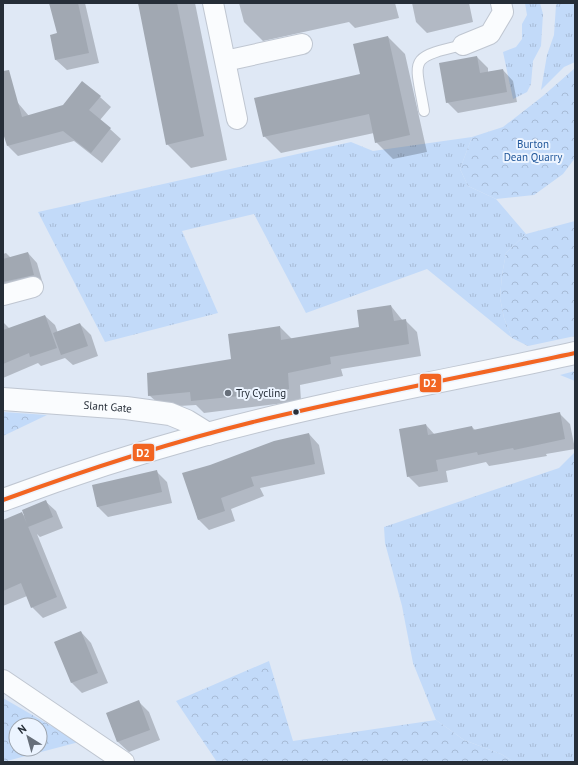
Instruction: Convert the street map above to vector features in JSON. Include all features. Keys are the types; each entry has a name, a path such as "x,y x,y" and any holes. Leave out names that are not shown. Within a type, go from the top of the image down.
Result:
{"main road":[{"path":"3,500 83,470 208,434 330,405 575,354"},
{"name":"Slant Gate","path":"3,399 126,408 170,414 187,421 208,434"}],"street":[{"path":"213,3 237,119"},
{"path":"463,45 490,34 503,12 501,3"},
{"path":"225,61 302,44"},
{"path":"3,295 33,287"},
{"path":"3,680 124,762"}],"lane":[{"path":"424,111 417,68 420,61 431,53 463,45"}],"green space":[{"path":"525,3 540,3 543,14 541,46 533,61 531,84 527,92 513,99 503,52 516,47 522,39 522,24 527,15"},
{"path":"558,3 575,3 575,62 564,67 541,90 547,55 554,35 556,5"},
{"name":"Burton Dean Quarry","path":"575,68 575,158 563,174 534,195 496,199 468,186 460,169 472,137 503,127 543,96"},
{"path":"472,137 460,169 468,186 496,199 526,234 506,253 502,275 500,298 504,318 512,338 427,269 306,313 254,214 182,231 218,313 105,342 38,212 351,142 373,151"},
{"path":"575,221 575,336 528,346 512,338 504,318 500,298 506,253 526,234"},
{"path":"575,371 575,381 560,375"},
{"path":"3,412 47,415 3,436"},
{"path":"575,452 575,468 559,468"},
{"path":"559,468 575,468 575,762 514,762 501,754 464,740 436,720 413,663 402,606 385,543 384,527"},
{"path":"269,661 293,741 436,720 464,740 501,754 514,762 217,762 176,701"},
{"path":"3,698 36,717 8,717 8,757 22,757 3,762"},
{"path":"48,724 79,742 48,750"}],"building":[{"path":"49,3 78,3 89,53 55,60 50,35 57,33"},
{"path":"138,3 177,3 204,136 166,145"},
{"path":"388,36 410,135 375,143 369,114 263,137 254,98 360,74 353,44"},
{"path":"477,56 480,73 503,69 507,92 446,103 439,63"},
{"path":"9,70 22,117 63,105 82,81 101,96 89,110 111,128 91,153 63,131 7,146 3,133 3,71"},
{"path":"28,252 34,275 3,282 3,259"},
{"path":"391,305 394,321 406,319 409,344 330,357 331,364 288,373 289,389 191,401 190,392 148,396 147,373 231,359 228,334 280,326 281,340 359,327 357,310"},
{"path":"45,315 57,348 30,357 29,353 3,364 3,330"},
{"path":"80,323 88,346 61,355 53,333"},
{"path":"560,412 565,439 514,450 513,448 478,455 477,452 436,460 438,471 407,477 399,429 426,424 428,435 472,426 473,430"},
{"path":"309,433 315,464 251,477 254,486 221,498 225,511 198,520 182,473 210,465 274,441"},
{"path":"157,470 162,492 97,507 92,485"},
{"path":"46,500 53,517 28,527 22,510"},
{"path":"22,512 57,597 31,608 21,583 3,591 3,520"},
{"path":"81,631 98,673 71,683 54,642"},
{"path":"139,700 150,730 117,742 106,713"}],"transit line":[{"name":"D2","path":"3,500 127,458 221,430 333,403 575,353"}],"place":[{"name":"Try Cycling","path":"228,393"}]}
